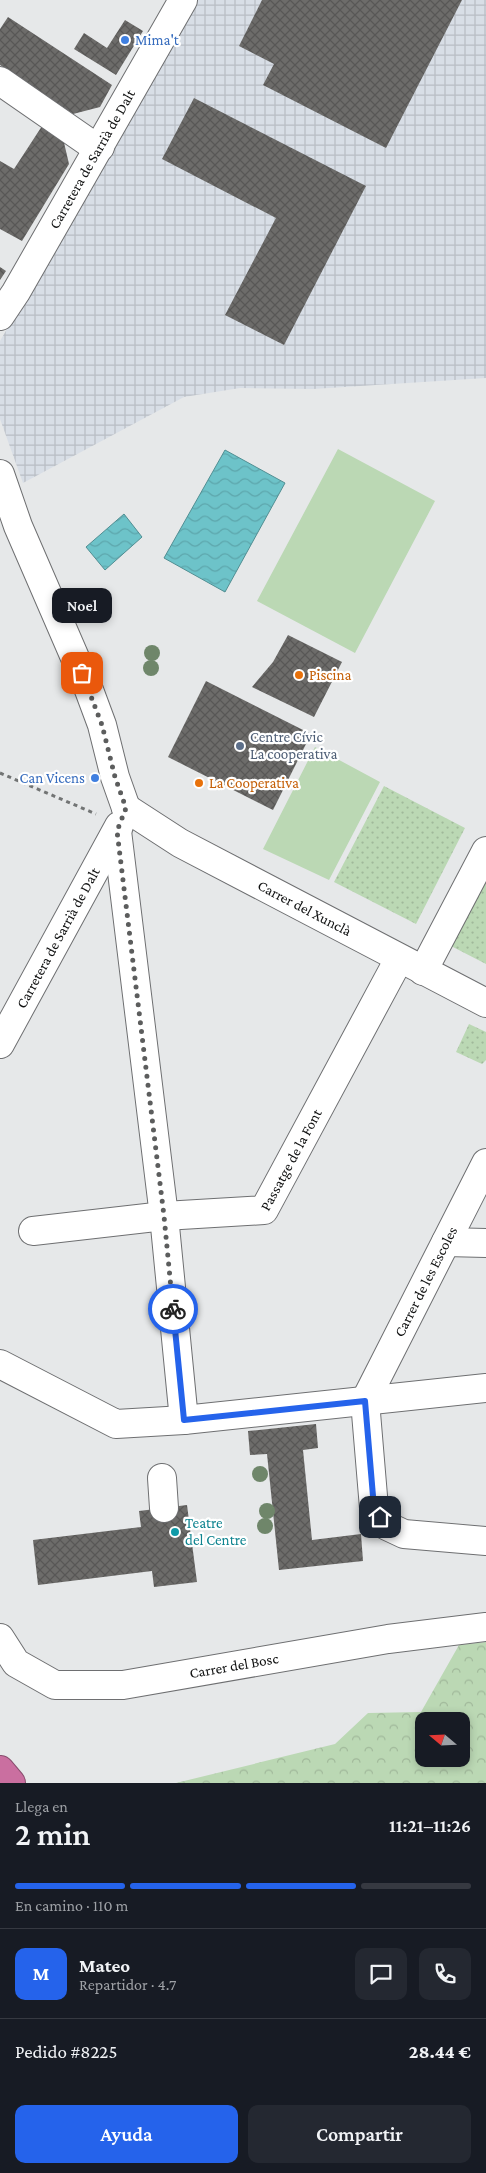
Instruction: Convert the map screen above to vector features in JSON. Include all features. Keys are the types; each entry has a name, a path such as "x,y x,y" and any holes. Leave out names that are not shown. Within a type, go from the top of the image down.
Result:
{"highway":[{"path":"0,1770 11,1783"}],"street":[{"name":"Carretera de Sarrià de Dalt","path":"0,316 16,292 182,0"},
{"path":"0,81 88,142 100,146"},
{"path":"0,474 18,526 102,725 115,777 164,1216 184,1420"},
{"name":"Carretera de Sarrià de Dalt","path":"4,1029 121,821"},
{"name":"Carrer del Xunclà","path":"121,821 180,843 486,1003"},
{"path":"411,965 486,851"},
{"name":"Passatge de la Font","path":"33,1231 164,1216 264,1210 411,965"},
{"name":"Carrer de les Escoles","path":"365,1401 486,1163"},
{"path":"446,1242 486,1244"},
{"path":"0,1364 116,1424 184,1420 486,1388"},
{"path":"365,1401 374,1508 387,1526 404,1534 486,1541"},
{"path":"162,1478 164,1508"},
{"name":"Carrer del Bosc","path":"0,1638 16,1662 55,1685 123,1685 388,1639 486,1627"}],"path":[{"path":"0,772 121,821"}],"shaded area":[{"path":"197,0 486,0 486,378 313,389 240,388 184,397 23,483 0,419 0,341"}],"green space":[{"path":"338,449 435,501 355,653 257,601"},
{"path":"315,747 380,782 329,880 263,849"},
{"path":"384,786 465,828 416,924 334,882"},
{"path":"486,876 486,964 451,946"},
{"path":"469,1024 486,1032 486,1060 482,1064 456,1052"},
{"path":"486,1642 486,1783 176,1783 335,1744 368,1713 415,1712 415,1768 470,1768 470,1712 421,1712 459,1645"}],"water":[{"path":"225,450 285,483 225,592 164,558"},
{"path":"124,514 142,537 105,570 86,547"}],"building":[{"path":"262,0 462,0 386,148 263,85 274,64 239,46"},
{"path":"8,17 112,85 100,107 73,114 0,65 0,29"},
{"name":"Mima't","path":"125,20 143,31 116,75 74,49 84,33 107,48"},
{"path":"194,98 366,186 284,345 225,315 276,218 162,159"},
{"path":"44,123 62,134 69,164 22,241 0,229 0,161 14,169"},
{"path":"0,267 6,271 0,280"},
{"name":"Piscina","path":"288,635 342,662 314,717 252,687 273,662"},
{"name":"Centre Cívic La cooperativa","path":"206,681 311,734 273,810 168,757"},
{"path":"316,1424 318,1448 303,1450 312,1540 361,1534 363,1561 279,1570 267,1454 250,1455 248,1431"},
{"path":"187,1505 197,1582 154,1587 152,1571 38,1585 33,1540 141,1527 139,1511"}],"way so far":[{"path":"82,673 102,725 115,777 126,808 117,831 164,1216 173,1309"}],"place":[{"name":"Mima't","path":"125,40"},
{"name":"Noel","path":"82,673"},
{"name":"Piscina","path":"299,675"},
{"name":"Centre Cívic La cooperativa","path":"240,746"},
{"name":"Can Vicens","path":"95,778"},
{"name":"La Cooperativa","path":"199,783"},
{"name":"Teatre del Centre","path":"175,1532"}],"route":[{"path":"173,1309 184,1420 365,1401 374,1508 380,1517"}]}
